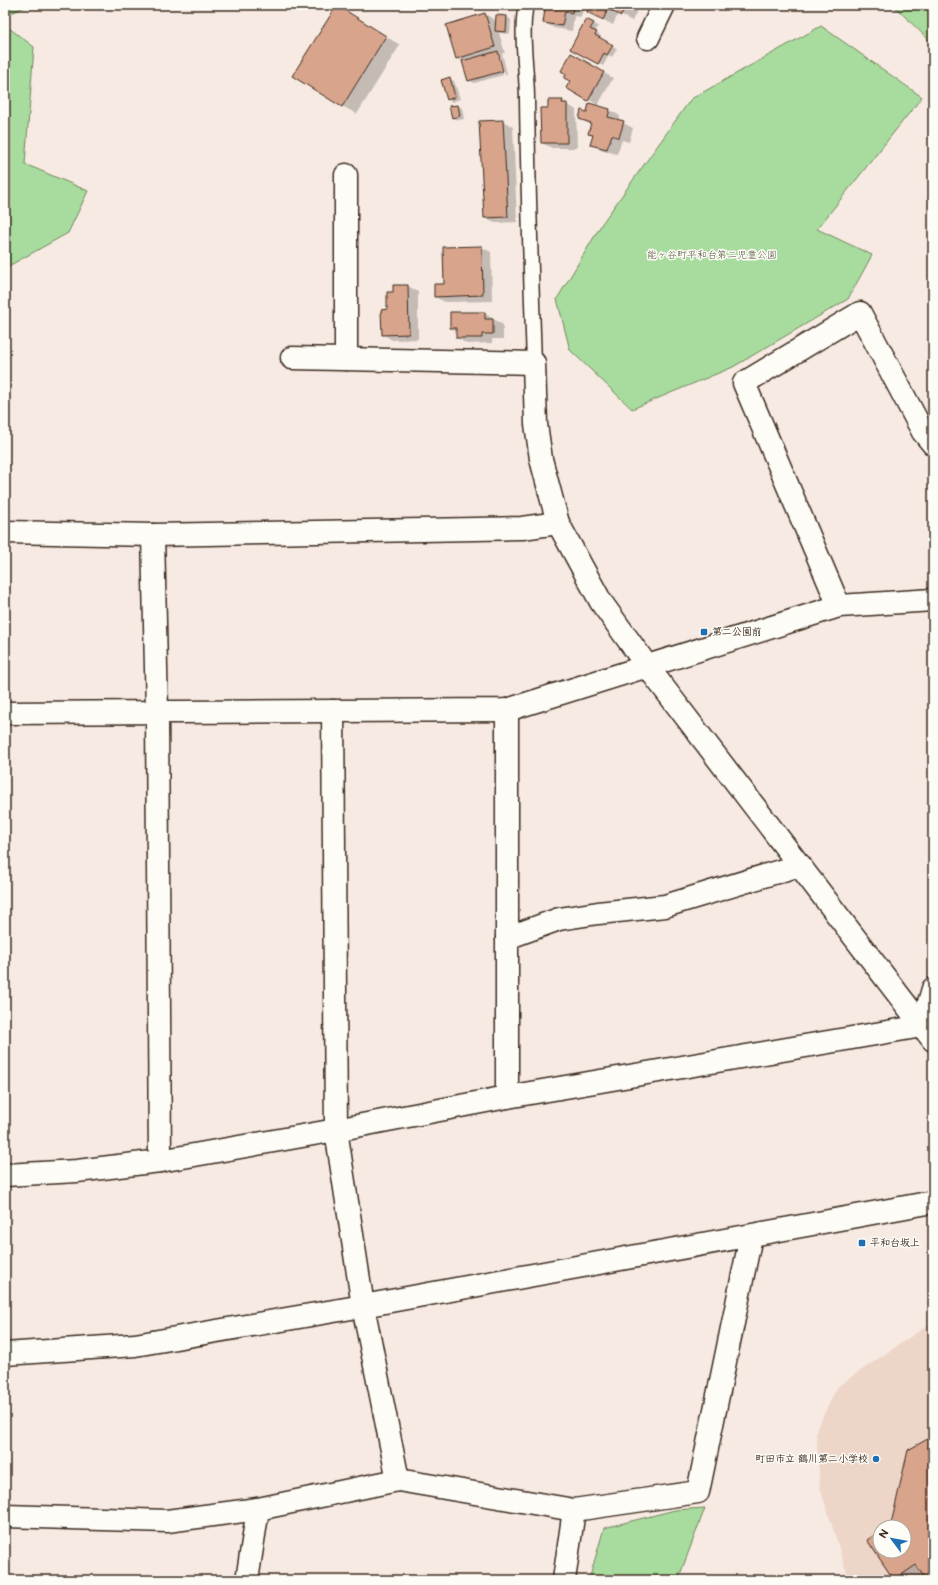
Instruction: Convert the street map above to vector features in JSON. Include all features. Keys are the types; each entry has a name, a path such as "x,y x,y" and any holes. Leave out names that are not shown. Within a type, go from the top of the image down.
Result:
{"street":[{"path":"648,38 664,5"},
{"path":"346,175 346,359"},
{"path":"839,606 744,383 860,313 923,432 933,444"},
{"path":"292,358 534,363 536,424 540,459 558,523 601,602 647,666 927,1033"},
{"path":"5,532 153,535 522,528 558,523"},
{"path":"153,535 157,712 160,1161"},
{"path":"5,713 507,710 839,606 933,600"},
{"path":"507,710 507,1097"},
{"path":"333,711 336,1130 363,1306 398,1480"},
{"path":"507,938 560,919 598,913 665,906 800,865"},
{"path":"927,1033 933,989"},
{"path":"5,1175 77,1171 160,1161 336,1130 507,1097 927,1033"},
{"path":"5,1354 135,1345 363,1306 933,1202"},
{"path":"5,1516 167,1521 258,1509 398,1480 574,1510 698,1492 751,1236"},
{"path":"247,1580 258,1509"},
{"path":"564,1580 574,1510"}],"lane":[{"path":"526,5 524,16 527,80 528,203 534,363"}],"shaded area":[{"name":"町田市立 鶴川第二小学校","path":"933,1323 933,1580 849,1580 820,1487 816,1430 838,1386"}],"green space":[{"path":"5,5 29,5 5,16"},
{"path":"893,5 933,5 933,45 931,42"},
{"path":"5,25 34,47 25,164 88,191 68,233 5,268"},
{"name":"能ヶ谷町平和台第二児童公園","path":"821,26 922,97 817,229 872,255 848,299 733,367 632,409 570,350 557,299 603,222 691,99"},
{"path":"705,1508 678,1580 589,1580 604,1528 675,1510"}],"building":[{"path":"337,5 386,36 342,107 292,76"},
{"path":"536,5 573,5 572,13 565,11 562,26 543,23 545,9 535,7"},
{"path":"590,5 627,5 621,16 608,9 603,20 587,12"},
{"path":"485,13 495,47 456,59 446,25"},
{"path":"496,15 507,16 506,32 495,31"},
{"path":"586,19 594,23 590,29 597,32 595,35 613,45 607,55 604,53 598,64 570,49"},
{"path":"498,51 503,71 468,81 462,61"},
{"path":"571,53 604,72 588,101 566,88 570,81 564,78 566,74 561,71"},
{"path":"450,77 455,97 447,100 441,80"},
{"path":"548,100 563,100 562,103 567,103 567,143 541,143 540,108 548,108"},
{"path":"589,103 610,109 608,117 624,121 619,138 612,135 607,149 590,145 593,135 588,134 591,123 579,119 581,110 587,112"},
{"path":"458,105 460,116 452,118 449,106"},
{"path":"503,120 508,217 484,218 479,121"},
{"path":"482,246 483,295 434,297 434,284 444,284 443,247"},
{"path":"393,285 408,285 409,334 382,335 381,310 387,309 387,292 393,292"},
{"path":"450,312 485,312 485,319 493,319 493,334 482,334 482,338 456,338 456,328 450,328"},
{"path":"933,1436 933,1580 926,1580 916,1565 894,1580 880,1559 912,1559 912,1519 892,1519 908,1450"},
{"path":"872,1537 872,1547 867,1540"}],"place":[{"name":"第二公園前","path":"704,632"},
{"name":"平和台坂上","path":"862,1243"},
{"name":"町田市立 鶴川第二小学校","path":"876,1459"}]}
